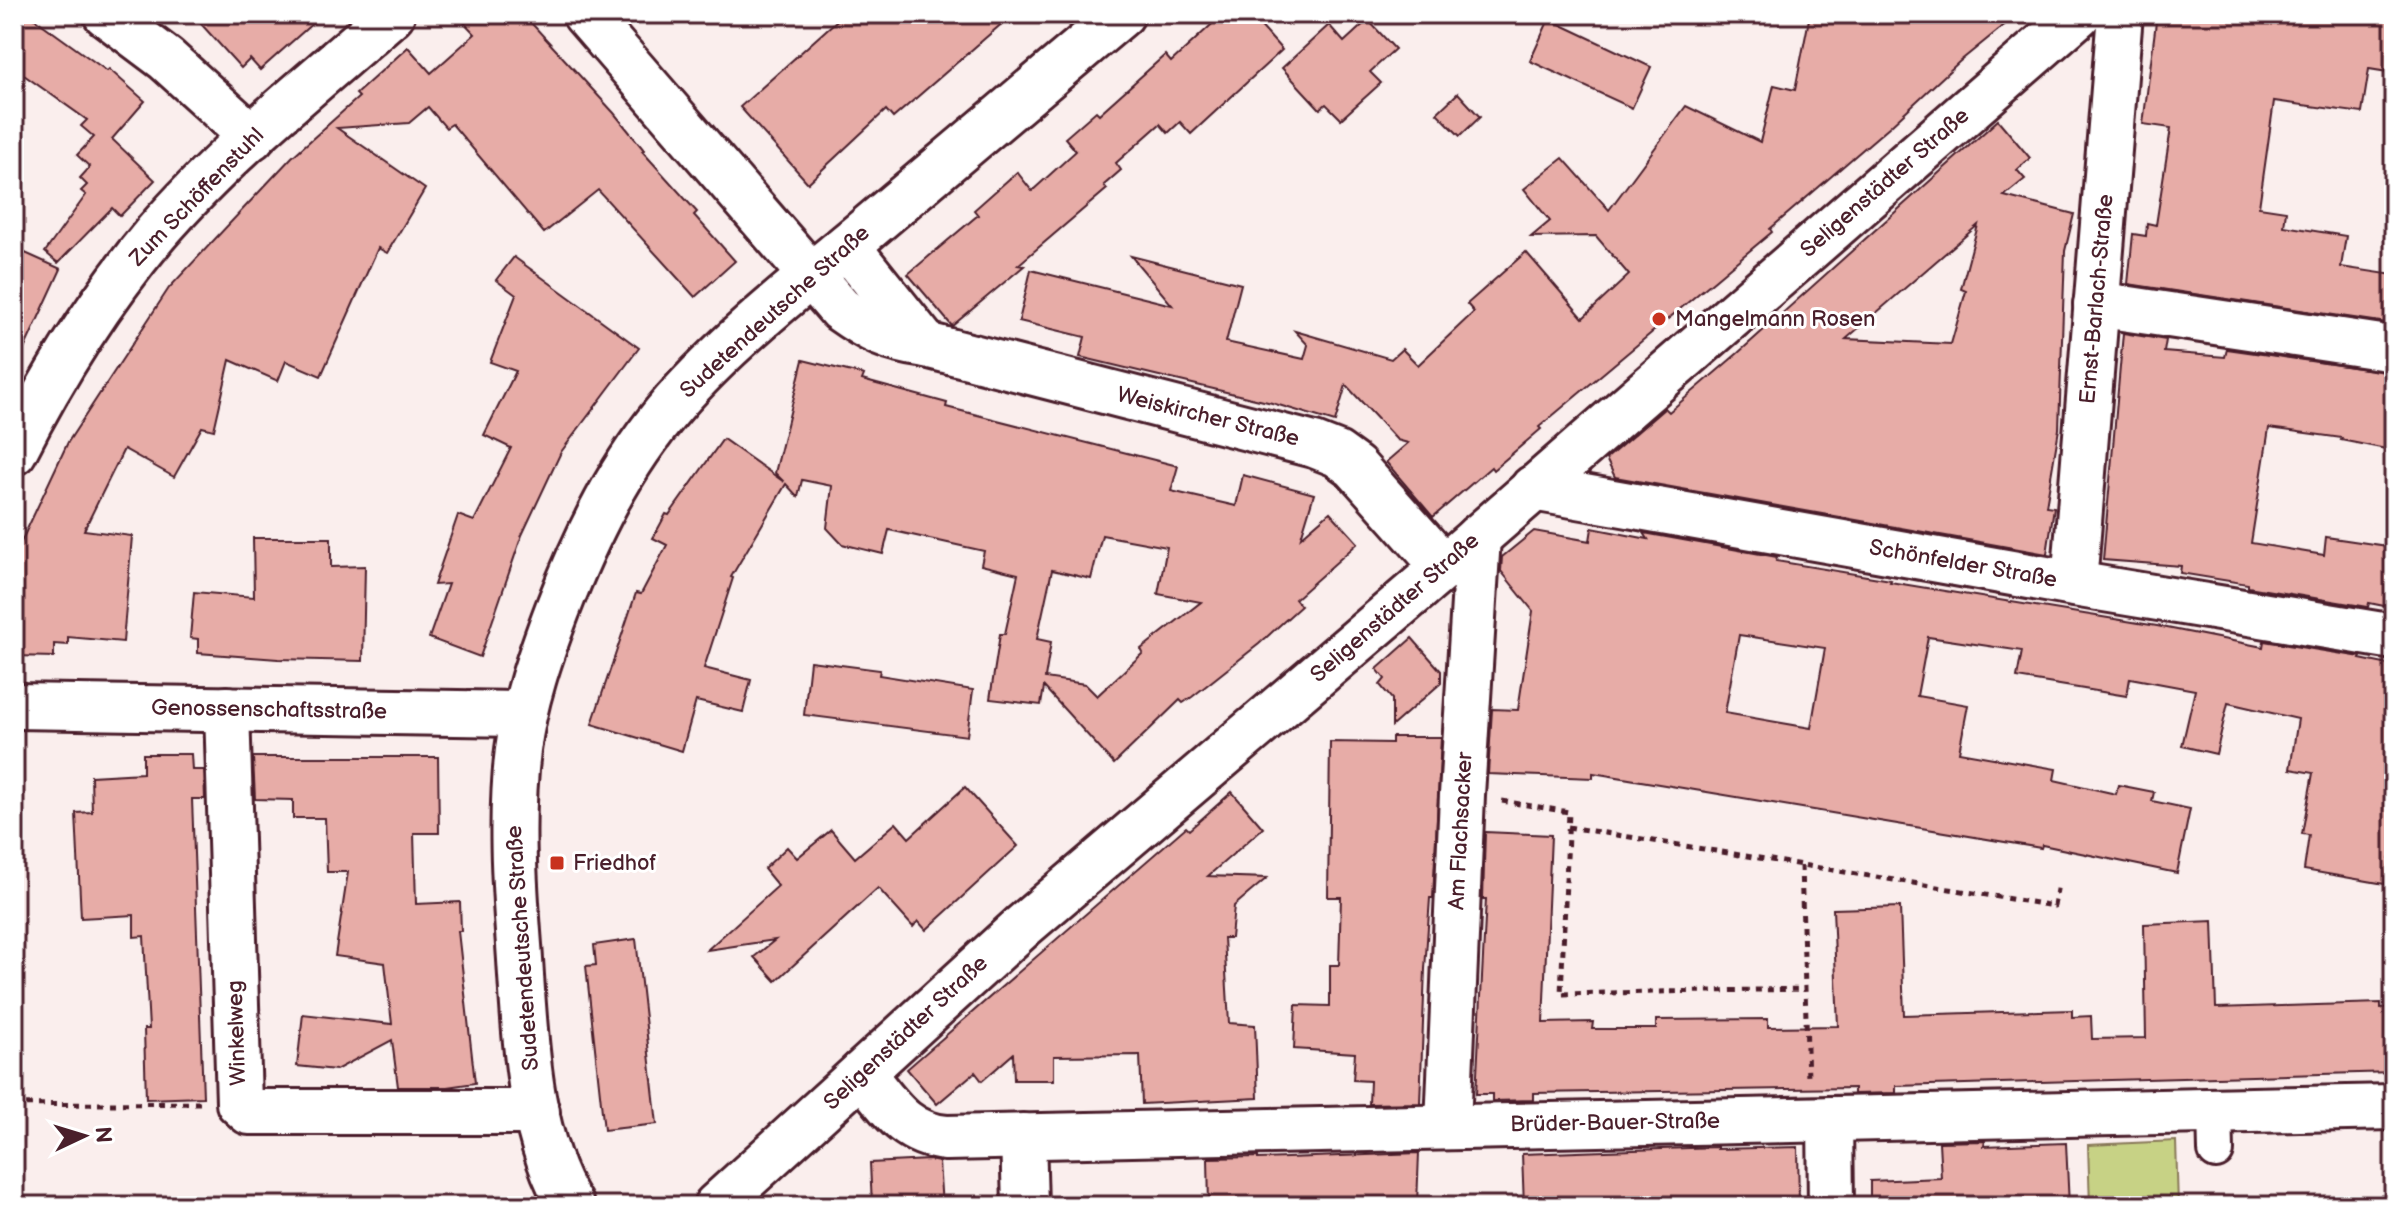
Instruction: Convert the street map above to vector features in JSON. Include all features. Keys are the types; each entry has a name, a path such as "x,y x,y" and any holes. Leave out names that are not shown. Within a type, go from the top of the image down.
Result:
{"street":[{"path":"106,14 166,59 252,137"},
{"name":"Zum Schöffenstuhl","path":"14,452 29,386 96,314 150,242 252,137 392,14"},
{"name":"Weiskircher Straße","path":"585,14 840,309 868,330 894,340 926,345 1314,445 1337,454 1372,484 1444,567"},
{"name":"Sudetendeutsche Straße","path":"564,1194 545,1145 537,1112 525,1019 514,877 515,795 524,714 548,635 583,546 623,471 648,434 699,376 847,246 1122,14"},
{"name":"Seligenstädter Straße","path":"716,1206 1023,926 1444,567 2079,14"},
{"name":"Ernst-Barlach-Straße","path":"2074,584 2120,14"},
{"path":"847,246 926,345"},
{"path":"2096,304 2394,349"},
{"name":"Schönfelder Straße","path":"1533,488 2394,637"},
{"name":"Am Flachsacker","path":"1448,1125 1462,795 1478,537"},
{"name":"Genossenschaftsstraße","path":"14,706 524,714"},
{"name":"Winkelweg","path":"227,709 239,1103 249,1112 537,1112"},
{"name":"Brüder-Bauer-Straße","path":"862,1073 903,1121 928,1136 1820,1120 2216,1131 2394,1107"},
{"path":"1820,1120 1831,1206"},
{"path":"1023,1136 1025,1206"}],"path":[{"path":"1462,795 1569,812 1561,994 1805,989"},
{"path":"1568,827 2054,906 2058,884"},
{"path":"1801,866 1805,989 1820,1120"},
{"path":"14,1105 239,1103"},
{"path":"468,1206 564,1194"}],"green space":[{"path":"2176,1141 2178,1206 2090,1206 2088,1145"}],"building":[{"path":"14,14 28,14 107,71 109,69 145,101 112,139 155,180 120,216 112,208 58,263 45,252 86,195 81,191 87,185 80,178 90,167 77,155 94,137 81,126 87,120 14,68"},
{"path":"192,14 323,14 260,70 250,59 241,68"},
{"path":"456,14 523,14 614,113 642,151 697,212 694,215 735,261 695,297 598,190 544,233 452,124 446,128 428,107 409,123 337,128 425,189 387,253 378,248 321,376 286,361 278,381 230,360 214,430 202,427 174,477 124,449 84,530 132,536 123,642 68,637 68,645 54,644 54,657 14,656 14,557 68,442 169,288 292,157 359,97 356,94 408,47 431,73 475,34"},
{"path":"844,14 1013,14 893,118 886,110 808,183 740,107"},
{"path":"1223,14 1250,14 1282,50 1191,134 1180,122 1168,133 1160,124 1116,163 1121,170 1104,185 1107,189 1018,265 1024,266 952,326 908,274 978,215 974,210 1017,172 1032,191 1076,151 1065,138 1096,111 1099,114 1165,55 1171,62"},
{"path":"1810,14 2018,14 1770,229 1772,232 1539,427 1541,429 1493,470 1491,467 1433,517 1386,462 1408,443 1397,440 1346,385 1335,422 1272,403 1080,357 1085,337 1019,321 1031,270 1172,305 1131,256 1241,284 1226,342 1304,359 1308,345 1295,331 1391,359 1402,349 1418,365 1474,312 1467,304 1526,252 1583,318 1629,275 1596,236 1531,237 1550,221 1524,189 1563,158 1609,210 1686,106 1760,142 1774,85 1795,90"},
{"path":"2157,14 2394,14 2394,73 2369,69 2362,113 2274,101 2259,207 2286,211 2284,226 2346,236 2341,267 2394,275 2394,324 2128,284 2133,234 2146,236 2147,223 2156,225 2171,128 2143,124"},
{"path":"1549,19 1651,67 1632,108 1530,61"},
{"path":"1368,20 1395,49 1370,72 1381,83 1341,119 1326,104 1320,109 1282,68 1329,25 1344,42"},
{"path":"1458,93 1480,117 1460,136 1437,113"},
{"path":"1998,120 2030,158 2017,170 2025,179 2004,196 2074,214 2065,251 2059,429 2046,506 2054,507 2047,554 1615,477 1606,459 1665,408 1669,412","holes":["1978,225 1961,289 1966,291 1951,344 1846,339"]},
{"path":"14,248 61,269 14,371"},
{"path":"514,257 639,348 561,452 522,535 480,657 429,638 448,584 434,585 458,515 474,521 511,448 484,435 516,371 490,362 516,295 496,280"},
{"path":"2123,333 2166,340 2164,352 2225,357 2227,349 2394,373 2391,450 2342,438 2269,428 2251,543 2324,555 2326,537 2394,547 2394,608 2369,603 2368,607 2248,587 2248,584 2180,573 2181,566 2103,560"},
{"path":"803,360 864,375 862,380 947,403 946,407 1178,466 1171,491 1236,506 1243,475 1314,494 1301,537 1330,512 1358,543 1295,599 1301,606 1192,697 1183,703 1180,700 1114,764 1044,687 1041,705 990,699 1000,634 1005,634 1018,574 981,565 984,551 889,530 883,554 842,544 827,528 832,486 802,480 798,497 786,484 731,577 704,668 751,680 743,712 696,701 682,751 592,724 636,593 641,594 667,545 653,538 666,514 669,515 723,439 784,482 775,473","holes":["1102,535 1167,547 1158,594 1201,602 1141,649 1143,653 1097,696 1085,684 1045,678 1051,642 1037,639 1052,570 1091,579"]},
{"path":"1592,528 1648,539 1644,533 1777,557 1776,561 1890,582 2157,626 2263,647 2264,641 2361,657 2394,666 2394,835 2385,884 2304,870 2309,835 2302,834 2313,773 2290,769 2298,719 2228,703 2216,754 2182,746 2195,690 2130,678 2127,696 2017,678 2022,651 1928,637 1917,696 1968,705 1959,752 2056,769 2054,780 2116,794 2118,785 2154,792 2152,801 2190,809 2177,873 2042,845 2041,848 1593,773 1593,778 1488,774 1492,709 1518,710 1533,611 1501,571 1502,557 1534,531 1590,541","holes":["1739,635 1825,648 1811,728 1725,713"]},
{"path":"253,538 331,538 331,567 365,566 363,661 198,653 198,639 190,638 194,592 254,597"},
{"path":"1412,638 1441,671 1441,683 1392,726 1392,699 1380,685 1385,679 1377,669"},
{"path":"810,661 880,670 879,675 973,690 967,736 804,715"},
{"path":"1392,737 1441,737 1433,898 1430,898 1425,969 1420,1103 1369,1104 1370,1081 1353,1080 1355,1053 1294,1049 1296,1005 1330,1006 1330,965 1339,965 1341,897 1328,897 1330,742 1392,743"},
{"path":"143,754 191,754 192,770 204,770 205,799 192,799 203,1097 146,1099 144,1029 149,1029 144,936 134,937 134,915 81,918 76,813 92,812 91,776 143,773"},
{"path":"253,757 438,757 439,833 414,833 416,904 460,902 461,931 458,931 475,1083 447,1087 398,1087 392,1040 336,1070 297,1066 303,1014 392,1024 385,963 335,956 348,872 327,872 325,818 293,818 293,800 255,799"},
{"path":"965,787 1018,846 926,930 918,921 913,927 878,888 776,981 754,957 775,940 707,950 778,886 764,869 787,847 797,858 831,830 855,858 896,823 909,838"},
{"path":"1232,792 1263,828 1208,876 1267,878 1234,906 1231,938 1224,938 1229,1023 1255,1025 1258,1098 1142,1104 1140,1055 1054,1056 1054,1080 1014,1080 1013,1054 982,1081 975,1072 937,1104 907,1069 1186,827 1189,830"},
{"path":"1485,832 1551,835 1543,1023 1593,1022 1592,1029 1656,1029 1656,1020 1768,1019 1768,1027 1838,1026 1833,909 1900,907 1904,1015 2072,1010 2072,1017 2091,1016 2092,1039 2146,1038 2144,924 2213,921 2216,1008 2381,1003 2381,1008 2394,1007 2394,1072 1896,1086 1896,1093 1854,1094 1854,1088 1533,1093 1533,1100 1492,1101 1492,1094 1476,1094 1486,899 1483,899"},
{"path":"636,939 657,1124 604,1130 586,966 596,965 594,945"},
{"path":"1985,1141 1984,1146 2066,1143 2069,1206 1870,1206 1870,1181 1941,1178 1939,1142"},
{"path":"1798,1147 1799,1206 1675,1205 1675,1200 1622,1206 1524,1206 1522,1154"},
{"path":"1419,1153 1417,1204 1209,1206 1208,1158"},
{"path":"939,1162 942,1206 872,1206 870,1163"}],"place":[{"name":"Mangelmann Rosen","path":"1659,319"},
{"name":"Friedhof","path":"557,863"}]}
